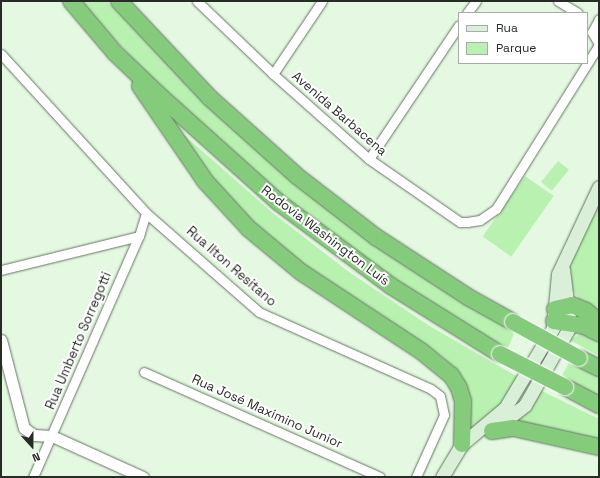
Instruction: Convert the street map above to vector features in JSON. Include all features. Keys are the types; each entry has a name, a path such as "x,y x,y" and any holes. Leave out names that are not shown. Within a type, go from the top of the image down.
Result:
{"highway":[{"path":"119,1 209,97 297,176 376,237 468,297 599,368"},
{"name":"Rodovia Washington Luís","path":"71,2 115,53 244,173 317,233 397,290 500,354 599,405"},
{"path":"115,53 204,181 248,228 301,272 421,351 450,375 459,388 463,401 462,444"},
{"path":"599,322 586,312 572,305 559,312 570,326 585,326 599,333"},
{"path":"492,431 514,428 599,446"}],"main road":[{"path":"442,477 462,444 505,408 520,386 559,312 563,263 599,187"},
{"path":"462,444 492,431 525,405 570,326"}],"street":[{"name":"Avenida Barbacena","path":"197,1 273,74 369,159 460,222 480,220 496,209 587,64"},
{"path":"273,74 322,1"},
{"path":"468,12 476,1"},
{"path":"558,1 576,12"},
{"path":"594,20 592,32 599,44"},
{"path":"369,159 458,27"},
{"name":"Avenida Barbacena","path":"588,62 599,44"},
{"name":"Rua Ilton Resitano","path":"1,54 146,213 259,312 431,388 440,396 444,415 416,477"},
{"name":"Rua Umberto Sorregotti","path":"33,477 139,236 146,213"},
{"path":"1,270 139,236"},
{"path":"1,340 24,428 34,435 52,436 143,477"},
{"name":"Rua José Maximino Junior","path":"144,372 380,477"}],"green space":[{"path":"80,1 107,1 211,108 515,331 508,348 436,308 296,210 162,91"},
{"path":"184,135 274,214 349,272 428,325 518,377 504,401 468,431 455,370 443,357 314,274 269,238 223,191 183,137"},
{"path":"558,161 569,170 552,191 541,182"},
{"path":"525,176 554,196 511,257 483,237"},
{"path":"599,196 599,316 583,304 566,282 571,248"},
{"path":"582,333 599,337 599,356 570,340"},
{"path":"569,363 599,376 599,400 561,377"},
{"path":"540,390 599,419 599,439 512,421"}]}
